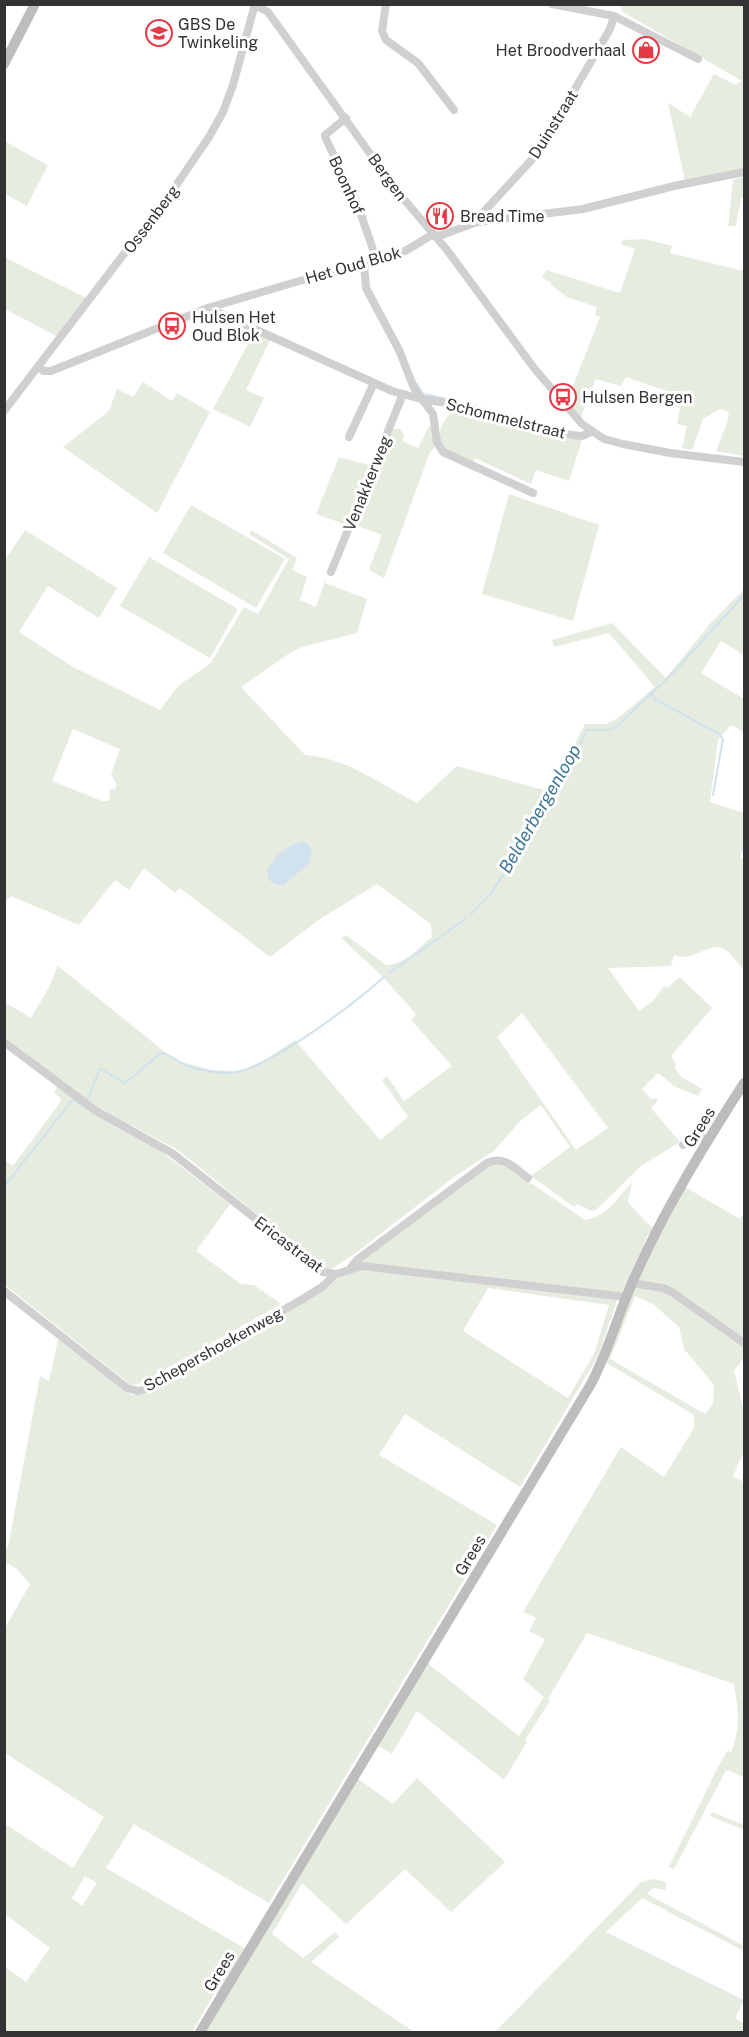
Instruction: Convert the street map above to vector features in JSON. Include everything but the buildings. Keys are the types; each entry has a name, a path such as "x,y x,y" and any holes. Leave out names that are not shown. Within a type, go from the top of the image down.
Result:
{"street":[{"path":"4,64 34,4"},
{"path":"386,4 382,32 386,40 418,63 454,110"},
{"path":"552,4 614,16 698,58"},
{"name":"Bergen","path":"255,5 268,12 397,191 435,236 534,368 591,432"},
{"name":"Ossenberg","path":"4,411 176,187 209,136 223,112 233,85 255,5"},
{"name":"Duinstraat","path":"477,222 479,217 537,154 610,29 614,16"},
{"name":"Boonhof","path":"346,118 325,135 358,206 377,261"},
{"name":"Het Oud Blok","path":"39,368 44,371 51,370 208,308 377,261 407,250 430,236 442,236 477,222 583,209 674,186 744,172"},
{"path":"364,265 366,288 399,350 414,388 434,414 436,442 443,452 533,493"},
{"name":"Schommelstraat","path":"208,308 403,394 454,404 572,435 582,436 591,432 604,439 623,444 670,453 744,462"},
{"path":"349,437 374,383"},
{"name":"Venakkerweg","path":"331,572 403,394"},
{"name":"Ericastraat","path":"4,1042 96,1111 172,1153 314,1266 328,1274 336,1274 362,1266 626,1296"},
{"name":"Grees","path":"200,2032 591,1384 608,1349 632,1283 685,1179 744,1083"},
{"path":"682,1145 699,1137 708,1140"},
{"path":"350,1268 357,1260 487,1163 495,1159 502,1160 528,1178"},
{"name":"Schepershoekenweg","path":"4,1291 127,1388 138,1391 301,1300 322,1287 336,1274"},
{"path":"632,1283 663,1288 672,1292 744,1343"}],"shaded area":[{"path":"620,5 744,5 744,168 685,181 668,103 690,117 714,74 736,85 742,81 623,12"},
{"path":"4,141 48,165 27,206 5,194"},
{"path":"744,176 744,197 741,198 736,226 728,226 733,180"},
{"path":"644,239 672,246 670,253 744,271 744,456 716,451 729,412 720,409 703,419 692,450 682,448 687,426 677,424 680,408 664,403 667,391 626,377 621,386 596,379 581,417 567,401 600,317 595,315 597,307 567,297 551,285 551,282 542,278 546,270 620,293 635,249 621,244 623,240"},
{"path":"4,257 87,298 58,337 5,309"},
{"path":"254,333 270,340 246,390 264,398 250,427 213,409"},
{"path":"143,382 172,401 177,393 210,412 157,513 63,447 109,411 117,389 133,397"},
{"path":"454,410 582,440 569,481 536,470 531,484 475,458 472,463 448,451 441,444 439,434 443,423"},
{"path":"429,426 434,426 435,447 430,452 384,578 369,570 382,535 353,524 392,429 400,429 404,435 402,441 418,448"},
{"path":"339,457 372,466 347,525 316,514"},
{"path":"509,494 599,525 573,621 482,594"},
{"path":"191,505 285,559 256,608 163,553"},
{"path":"25,530 117,588 99,618 48,586 19,632 73,667 160,710 179,685 210,664 244,607 258,614 289,559 249,534 251,530 297,558 292,570 307,577 300,600 316,607 327,575 325,583 367,599 357,633 302,647 241,687 305,755 349,766 417,803 457,766 547,791 554,784 585,724 606,724 618,718 655,687 609,633 554,647 552,640 612,623 666,678 709,625 744,589 744,655 721,641 701,673 744,699 744,732 731,725 718,740 710,802 744,813 744,847 740,857 744,860 744,969 727,951 718,947 688,956 674,955 671,966 608,968 639,1011 653,1001 664,986 667,988 680,977 712,1008 671,1056 680,1076 702,1089 698,1096 674,1086 658,1073 642,1089 652,1100 656,1098 658,1100 651,1108 680,1142 641,1166 596,1210 591,1211 577,1204 574,1207 531,1176 570,1147 541,1105 519,1122 495,1150 454,1177 353,1255 330,1270 321,1266 178,1150 129,1124 125,1130 154,1146 230,1204 196,1251 241,1284 254,1285 281,1304 146,1380 131,1385 5,1285 5,1160 13,1166 62,1100 54,1092 61,1081 5,1037 4,1006 6,1003 31,1018 58,966 175,1060 211,1070 238,1071 260,1063 295,1040 380,1140 408,1117 382,1080 387,1076 404,1101 452,1066 411,1020 416,1014 382,976 341,938 346,935 386,965 405,959 432,937 431,924 377,884 320,919 270,957 180,888 175,893 144,868 129,890 115,880 79,925 11,896 5,902 5,560","holes":["73,729 120,749 111,774 117,785 115,789 110,789 109,801 102,801 52,781","522,1013 608,1128 576,1150 497,1037"]},
{"path":"149,557 238,609 210,658 120,606"},
{"path":"500,1162 585,1220 600,1215 632,1182 628,1202 653,1228 622,1293 468,1274 466,1280 616,1299 598,1356 520,1487 405,1414 379,1455 497,1525 269,1903 134,1824 106,1868 253,1953 357,1778 393,1804 417,1778 505,1862 451,1912 405,1869 346,1924 302,1883 272,1934 303,1958 335,1932 339,1937 311,1962 414,2032 204,2032 224,1998 215,1992 192,2032 5,2032 5,1967 26,1982 50,1948 5,1914 5,1824 73,1868 104,1817 5,1753 4,1630 30,1584 17,1569 5,1562 5,1548 8,1547 40,1376 49,1381 58,1340 61,1339 125,1391 132,1395 142,1393 329,1286 342,1275 354,1273 360,1262 484,1168","holes":["488,1288 609,1305 594,1354 568,1398 463,1331","85,1876 97,1883 82,1906 72,1898"]},
{"path":"685,1187 740,1219 744,1212 744,1340 675,1290 661,1283 643,1282 637,1279"},
{"path":"633,1287 666,1291 744,1347 744,1357 734,1371 744,1407 744,1451 733,1476 744,1482 744,1777 726,1770 674,1869 669,1867 718,1767 728,1750 731,1753 734,1744 738,1718 734,1684 587,1633 504,1780 417,1711 392,1754 377,1745 426,1662 519,1736 544,1697 523,1679 545,1639 529,1631 536,1618 523,1612 621,1447 664,1477 694,1428 694,1415 605,1362","holes":["635,1296 653,1304 679,1327 684,1349 714,1385 713,1404 705,1414 610,1359"]},
{"path":"712,1812 744,1825 744,1830 710,1816"},
{"path":"653,1879 666,1882 665,1890 653,1888 647,1894 744,1946 744,1951 642,1898 606,1932 744,2000 735,2018 744,2023 744,2032 495,2032 641,1882"}],"water":[{"path":"304,841 312,850 309,863 284,885 275,884 269,880 267,870 278,855 292,845"}],"waterway":[{"path":"417,384 423,394 447,399"},
{"name":"Belderbergenloop","path":"471,914 490,895 504,873 574,756 587,730 610,730 617,726 674,672 744,595"},
{"path":"651,692 655,699 719,734 723,739 713,795"},
{"name":"Belderbergenloop","path":"389,973 467,918"},
{"name":"Belderbergenloop","path":"87,1101 101,1069 125,1083 161,1053 190,1067 221,1073 242,1070 262,1062 331,1019 384,977"},
{"name":"Belderbergenloop","path":"4,1187 73,1099 83,1107"}],"place":[{"name":"GBS De Twinkeling","path":"159,33"},
{"name":"Het Broodverhaal","path":"646,50"},
{"name":"Bread Time","path":"440,216"},
{"name":"Hulsen Het Oud Blok","path":"172,326"},
{"name":"Hulsen Bergen","path":"563,397"}]}
